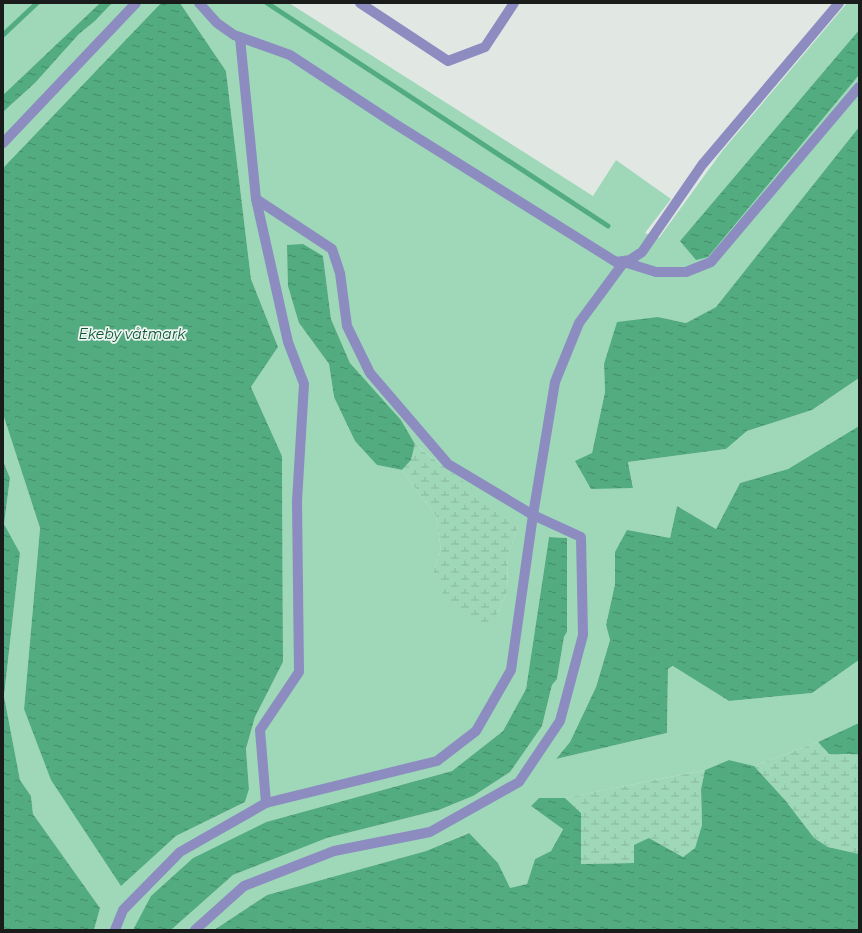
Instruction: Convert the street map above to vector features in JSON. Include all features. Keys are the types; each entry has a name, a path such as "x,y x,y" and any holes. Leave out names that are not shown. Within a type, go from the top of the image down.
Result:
{"lane":[{"path":"3,143 136,3"},
{"path":"199,3 217,23 240,38 290,55 605,256 616,262 624,262 656,272 686,272 711,262 859,87"},
{"path":"360,3 448,61 485,47 514,3"},
{"path":"115,930 123,910 180,852 266,803 438,761 476,731 511,670 533,515 555,382 579,323 624,262 635,258 642,252 702,165 839,3"},
{"path":"240,38 256,199 288,342 304,384 297,501 298,672 260,730 266,803"},
{"path":"195,930 244,886 334,851 430,832 519,782 560,721 583,635 581,537 533,515 448,464 370,373 347,326 340,273 332,249 256,199"}],"green space":[{"path":"3,3 100,3 3,95"},
{"path":"112,3 161,3 3,168 3,112 35,83 79,34 95,21"},
{"path":"180,3 289,3 593,196 616,160 671,199 645,233 659,238 723,150 847,3 859,3 859,30 680,241 708,256 859,75 859,127 716,307 686,323 658,317 604,364 605,392 592,453 633,487 628,462 726,449 747,431 812,410 859,378 859,426 788,469 740,483 716,529 677,506 670,538 615,552 615,584 606,625 610,640 596,687 570,742 556,759 667,733 668,669 674,666 729,701 812,693 859,660 859,723 818,742 754,766 729,760 705,770 565,798 539,798 531,806 563,828 551,851 535,859 527,884 510,889 498,863 468,833 426,851 267,895 214,930 171,930 233,875 327,838 439,810 473,796 542,726 552,685 557,679 564,637 567,632 567,538 549,537 526,689 503,731 452,771 266,822 193,858 152,896 133,930 94,930 100,908 33,814 31,796 20,780 4,696 20,553 4,524 10,478 3,461 3,414 40,528 24,709 121,885 176,836 245,802 249,789 246,750 255,717 283,662 282,456 251,387 278,347 251,279 226,71","holes":["323,256 331,319 350,363 401,420 415,444 518,527 508,554 507,592 498,613 433,573 441,550 436,516 402,470 377,465 334,397 329,364 299,323"]},
{"path":"415,444 494,505 518,527 508,554 507,592 498,613 480,628 446,600 433,573 441,550 436,516 402,470 411,460"},
{"path":"818,742 829,754 859,754 859,854 828,847 813,838 785,800 754,766"},
{"path":"705,770 701,789 702,825 695,848 683,857 649,838 634,863 581,864 581,813 565,798"}],"water":[{"path":"100,3 112,3 95,21 79,34 35,83 3,112 3,95"},
{"name":"Ekeby våtmark","path":"161,3 180,3 226,71 251,279 278,347 251,387 282,456 283,662 255,717 246,749 249,789 245,802 176,836 121,886 51,780 24,709 40,528 3,414 3,168"},
{"path":"859,30 859,75 708,257 696,260 680,241"},
{"path":"859,127 859,378 812,410 747,431 726,449 628,462 633,488 591,489 575,461 592,453 605,392 604,364 617,322 658,317 686,323 716,307"},
{"path":"303,244 323,256 331,319 350,363 401,420 415,444 411,460 402,470 377,465 355,441 334,397 329,364 299,323 288,286 287,245"},
{"path":"859,426 859,660 812,693 729,701 673,666 668,669 667,733 556,759 570,742 596,687 610,640 606,625 615,584 615,552 627,530 670,538 677,506 716,529 740,483 788,469"},
{"path":"3,461 10,478 4,524 20,553 4,696 20,780 31,796 33,814 100,908 94,930 3,930"},
{"path":"549,537 567,538 567,632 564,637 557,679 552,685 542,726 510,772 473,796 439,810 327,838 233,875 171,930 133,930 151,896 193,858 266,822 452,771 503,731 526,689"},
{"path":"859,723 859,754 829,754 818,742"},
{"path":"729,760 754,766 785,800 814,838 828,847 859,854 859,930 214,930 267,895 426,851 469,833 498,863 510,888 527,884 535,859 551,851 563,829 531,806 539,798 565,798 581,813 581,864 634,863 634,845 649,838 683,857 695,848 702,825 701,789 705,770"}],"waterway":[{"path":"3,35 37,3"},
{"path":"267,3 608,226"}]}
